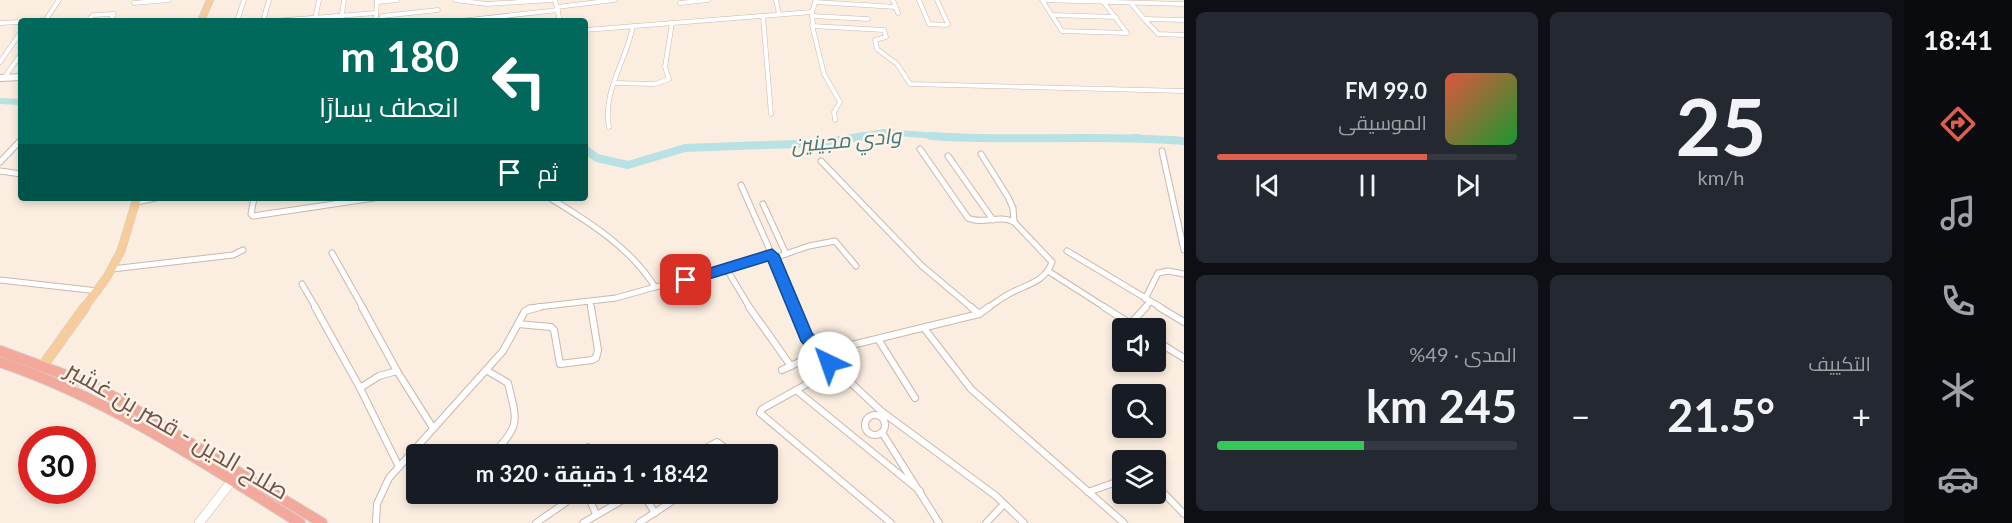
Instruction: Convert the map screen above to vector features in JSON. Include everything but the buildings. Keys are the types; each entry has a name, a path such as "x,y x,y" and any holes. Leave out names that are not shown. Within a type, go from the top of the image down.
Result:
{"highway":[{"path":"0,351 27,360 40,370 59,373 87,383 130,406 322,523"},
{"name":"صلاح الدين - قصر بن غشير","path":"0,362 40,370 166,441 300,523"},
{"path":"76,391 87,383"}],"main road":[{"path":"202,18 210,0"},
{"path":"2,78 18,76"},
{"path":"40,370 112,269 123,244 137,201"},
{"path":"27,360 44,356 56,348"},
{"path":"56,348 55,356 59,373"},
{"path":"200,523 231,482"}],"street":[{"path":"46,18 59,0"},
{"path":"134,3 169,0"},
{"path":"238,18 244,0"},
{"path":"264,18 269,0"},
{"path":"315,18 319,0"},
{"path":"345,0 341,18 376,13"},
{"path":"377,18 377,1 397,0"},
{"path":"455,0 470,3 511,4 554,0 559,18"},
{"path":"462,0 470,3"},
{"path":"492,18 614,0"},
{"path":"680,3 708,0"},
{"path":"776,0 779,14"},
{"path":"893,0 898,13"},
{"path":"919,0 929,24 946,26 948,24 937,0"},
{"path":"1043,0 1184,4"},
{"path":"1043,0 1064,31 1127,33 1103,1"},
{"path":"835,120 834,112 840,102 832,94 822,74 817,38 812,25 815,1 896,7"},
{"path":"1131,3 1157,34 1184,35"},
{"path":"511,4 514,16"},
{"path":"380,18 383,15 438,10"},
{"path":"90,18 93,15 114,14 112,18"},
{"path":"588,30 779,14 812,14 868,19"},
{"path":"1052,15 1116,17"},
{"path":"763,16 771,114"},
{"path":"1144,19 1184,20"},
{"path":"1,24 18,22"},
{"path":"615,83 656,84 669,80 665,67 672,23"},
{"path":"812,25 882,30 886,37 875,40 875,46 882,55 896,63 905,81 910,84 1184,91"},
{"path":"609,127 607,118 615,83 630,44 633,26"},
{"path":"0,62 18,36"},
{"path":"2,78 18,58"},
{"path":"0,162 18,143"},
{"path":"782,370 819,353 979,314 1008,294 1034,284 1048,272 1052,265 1050,259 1014,222 1008,218 975,222 968,218 920,149"},
{"path":"1162,150 1184,250"},
{"path":"981,154 1008,197 1014,222"},
{"path":"948,156 993,220"},
{"path":"821,161 922,266 957,298 979,314"},
{"path":"0,171 18,174"},
{"path":"741,185 806,337 819,353 880,414 1004,504 1024,523"},
{"path":"253,201 251,214 253,216 354,201"},
{"path":"554,201 616,244 639,264 655,287"},
{"path":"763,204 786,254"},
{"path":"376,523 380,495 389,478 508,345 523,313 530,308 630,295 835,241 856,266"},
{"path":"768,244 780,242"},
{"path":"112,269 233,255 243,250"},
{"path":"1067,251 1184,322"},
{"path":"332,253 397,371 433,428"},
{"path":"1134,318 1148,300 1158,273 1168,271 1184,274"},
{"path":"1048,272 1121,318"},
{"path":"729,273 756,318 791,366"},
{"path":"0,280 98,291"},
{"path":"302,285 360,388 399,467"},
{"path":"518,324 551,327 554,330 560,364 592,360 596,358 598,350 590,302"},
{"path":"924,328 971,388 1124,523"},
{"path":"878,339 915,398"},
{"path":"1166,347 1184,358"},
{"path":"834,369 762,409 760,414 891,523"},
{"path":"486,370 508,383 516,418 511,435 502,444"},
{"path":"360,388 379,376 397,371"},
{"path":"796,390 920,491"},
{"path":"880,414 871,415 866,418 865,423 867,429 874,434 883,434"},
{"path":"880,414 886,425 883,434"},
{"path":"856,438 867,429"},
{"path":"883,434 939,523"},
{"path":"1088,492 1112,484"},
{"path":"1166,495 1184,514"},
{"path":"536,523 564,504"},
{"path":"591,504 596,514"},
{"path":"583,523 614,504"},
{"path":"649,504 655,513"},
{"path":"639,523 668,504"},
{"path":"986,523 1004,504"}],"waterway":[{"name":"وادي مجينين","path":"0,101 18,102"},
{"name":"وادي مجينين","path":"856,137 884,132 951,137"},
{"name":"وادي مجينين","path":"588,151 597,158 628,165 685,148 822,143 864,136"},
{"name":"وادي مجينين","path":"931,136 1184,141"},
{"name":"وادي مجينين","path":"1133,137 1138,137"}],"route":[{"path":"686,280 772,255 796,308 806,337 829,363"}]}
